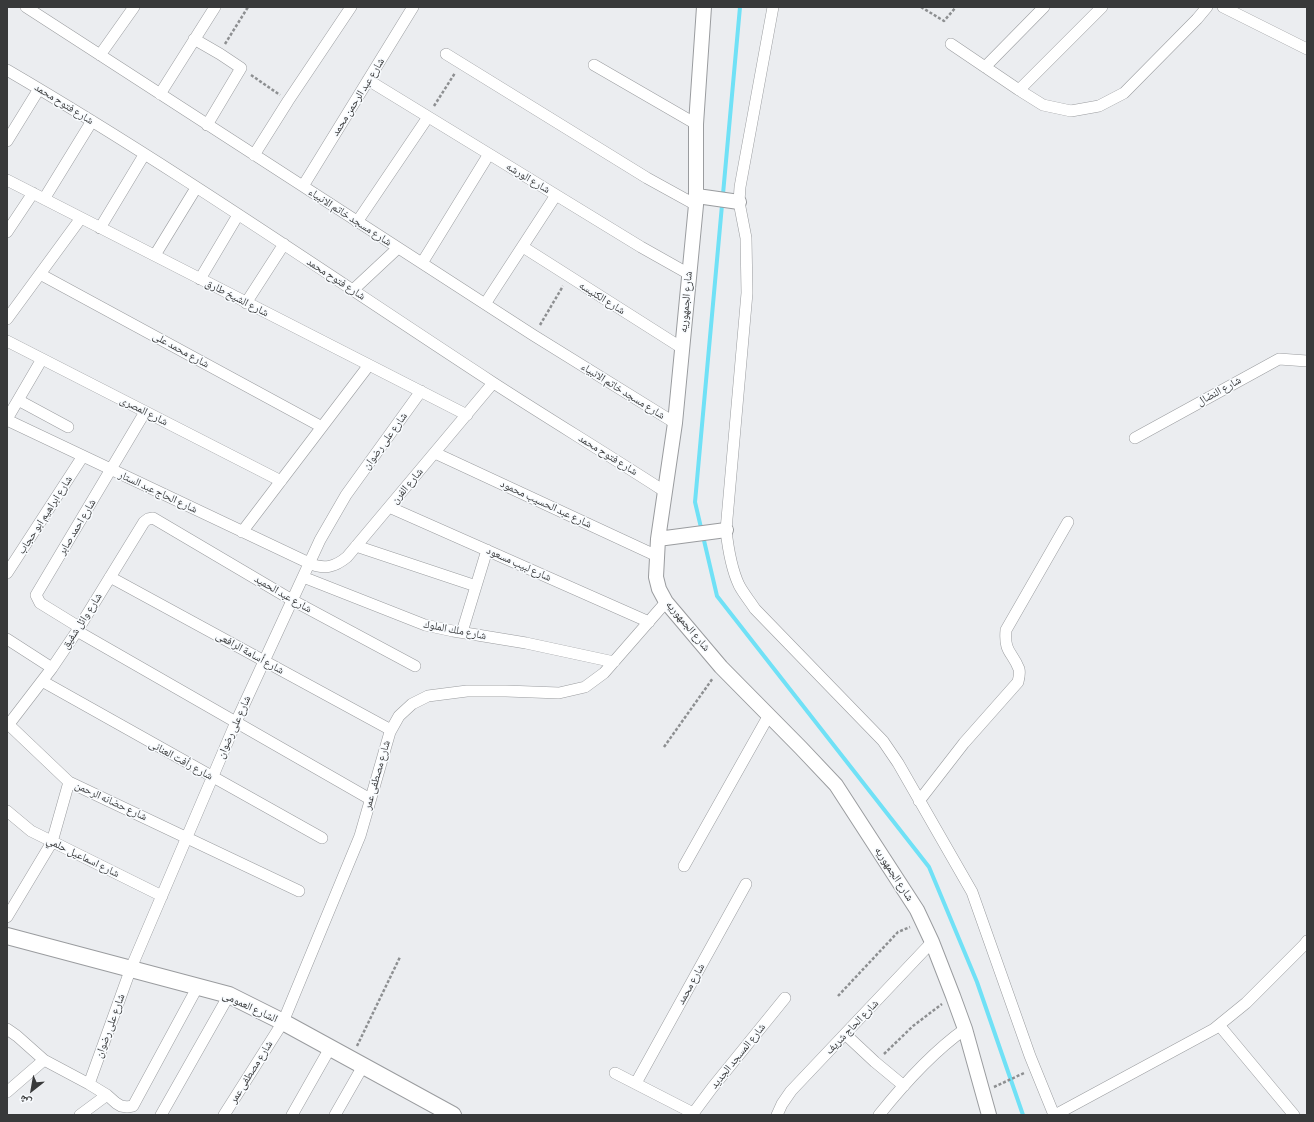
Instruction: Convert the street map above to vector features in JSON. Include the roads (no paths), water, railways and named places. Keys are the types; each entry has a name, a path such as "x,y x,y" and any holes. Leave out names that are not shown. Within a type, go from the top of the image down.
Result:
{"main road":[{"name":"الشارع العمومى","path":"7,936 229,995 283,1022 453,1115"}],"street":[{"path":"100,55 134,7"},
{"path":"160,94 215,7"},
{"path":"254,155 351,7"},
{"name":"شارع عبد الرحمن محمد","path":"303,186 413,7"},
{"name":"شارع الجمهوريه","path":"704,7 696,124 700,199 689,274 675,423 664,491 656,556 656,577 659,589 666,602 721,666 836,785 917,910 954,996 965,1029 989,1115"},
{"path":"773,7 740,187 735,202 746,238 747,293 719,531 729,550 739,585 755,609 883,741 898,763 972,892 1030,1056 1055,1115 1214,1029 1246,1003 1307,941"},
{"path":"985,67 1044,7"},
{"path":"1018,90 1102,7"},
{"path":"951,44 1018,90 1043,105 1071,110 1099,106 1124,93 1207,7"},
{"path":"1223,7 1307,49"},
{"name":"شارع مسجد خاتم الانبياء","path":"29,8 357,222 533,335 675,423"},
{"path":"194,39 240,68 207,124"},
{"path":"446,54 647,178 700,199 735,202"},
{"path":"594,65 696,124"},
{"name":"شارع فتوح محمد","path":"7,70 238,214 493,383 664,491"},
{"name":"شارع الورشه","path":"368,80 641,247 689,274"},
{"path":"7,141 39,89"},
{"path":"357,222 428,117"},
{"path":"44,199 92,122"},
{"path":"100,228 144,154"},
{"path":"422,263 489,154"},
{"name":"شارع الشيخ طارق","path":"7,180 467,415"},
{"path":"155,256 196,188"},
{"path":"7,232 33,193"},
{"path":"485,304 556,195"},
{"path":"200,279 238,214"},
{"path":"7,319 81,218"},
{"path":"246,303 284,244"},
{"name":"شارع الكنيسه","path":"523,247 682,348"},
{"path":"353,290 398,248"},
{"name":"شارع محمد على","path":"40,274 322,427"},
{"name":"شارع المصرى","path":"7,341 281,480"},
{"path":"7,420 42,359"},
{"name":"شارع النضال","path":"1135,438 1279,359 1307,361"},
{"path":"242,532 369,365"},
{"name":"شارع الفرن","path":"309,563 317,567 325,568 341,562 493,383"},
{"name":"شارع على رضوان","path":"89,1084 131,968 236,722 320,540 346,495 421,391"},
{"path":"18,400 68,427"},
{"name":"شارع احمد صابر","path":"78,629 40,603 36,595 145,412"},
{"name":"شارع الحاج عبد الستار","path":"7,420 309,563"},
{"name":"شارع عبد الحسيب محمود","path":"435,453 656,556"},
{"name":"شارع ابراهيم ابو حجاب","path":"7,573 83,456"},
{"name":"شارع لبيب مسعود","path":"389,507 649,622"},
{"name":"شارع وائل شفيق","path":"8,724 52,668 78,629 144,522 153,518"},
{"name":"شارع عبد الحميد","path":"153,518 292,600 415,666"},
{"path":"919,802 964,743 1018,682 1020,670 1008,651 1005,642 1006,630 1068,522"},
{"path":"658,539 719,531"},
{"path":"356,546 476,586"},
{"path":"462,632 487,550"},
{"name":"شارع ملك الملوك","path":"303,576 425,625 526,643 614,662"},
{"name":"شارع أسامة الرافعى","path":"110,577 391,730"},
{"name":"شارع مصطفى عمر","path":"224,1115 283,1022 360,836 391,730 399,716 412,704 428,696 467,691 559,693 585,687 604,673 666,602"},
{"path":"78,629 370,799"},
{"path":"7,639 52,668"},
{"name":"شارع رأفت العنانى","path":"42,681 212,778 322,838"},
{"path":"684,866 769,715"},
{"name":"شارع حضانه الرحمن","path":"8,724 69,782 299,891"},
{"path":"7,917 52,842 69,782"},
{"name":"شارع اسماعيل حلمي","path":"7,813 31,831 162,896"},
{"name":"شارع محمد","path":"636,1083 746,884"},
{"name":"شارع الحاج شريف","path":"777,1115 782,1104 791,1091 932,942"},
{"path":"7,1029 44,1060 89,1084 107,1095 116,1103 127,1107 133,1106 198,986"},
{"path":"161,1115 229,995"},
{"name":"شارع المسجد الجديد","path":"693,1114 712,1088 785,998"},
{"path":"1219,1025 1294,1115"},
{"path":"880,1115 904,1086 945,1045 965,1029"},
{"path":"845,1034 904,1086"},
{"path":"292,1115 330,1048"},
{"path":"7,1092 44,1060"},
{"path":"334,1115 357,1062"},
{"path":"615,1073 693,1114"},
{"path":"80,1115 107,1095"}],"waterway":[{"path":"740,7 695,502 717,596 929,867 977,982 1023,1115"}]}
